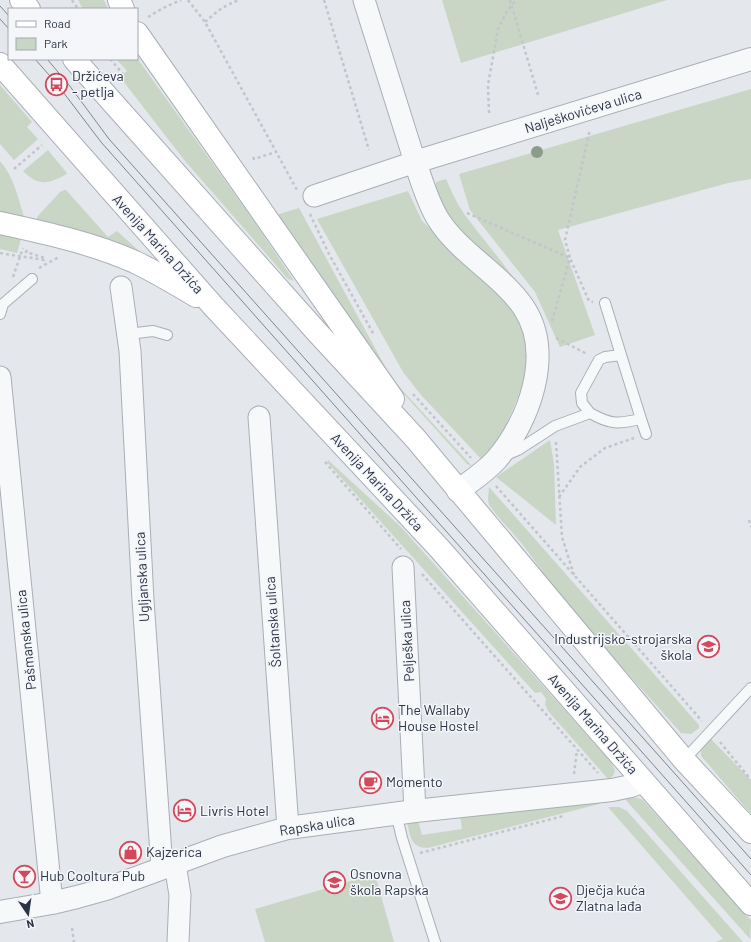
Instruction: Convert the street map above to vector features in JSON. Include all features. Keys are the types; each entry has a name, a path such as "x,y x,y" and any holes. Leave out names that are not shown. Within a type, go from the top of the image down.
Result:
{"main road":[{"path":"21,0 28,8"},
{"path":"140,30 382,382 399,408 415,438"},
{"path":"75,60 316,331 415,438 684,760 751,832"},
{"name":"Avenija Marina Držića","path":"0,64 214,307 439,548 751,904"},
{"path":"0,223 99,248 159,274 214,307"}],"street":[{"path":"364,0 415,162 430,204 438,219 454,240 516,297 524,309 536,334 538,352 537,376 524,415 515,432 497,459 458,491"},
{"name":"Nalješkovićeva ulica","path":"308,201 415,162 751,59"},
{"name":"Ugljanska ulica","path":"121,287 128,334 143,608 169,866 180,895 178,942"},
{"name":"Pašmanska ulica","path":"0,377 52,903"},
{"name":"Šoltanska ulica","path":"259,417 288,828"},
{"name":"Pelješka ulica","path":"406,812 408,562"},
{"name":"Rapska ulica","path":"0,912 52,903 106,888 223,846 288,828 406,812 612,790 631,786 643,781"}],"lane":[{"path":"0,314 3,304 32,279"},
{"path":"605,303 646,434"},
{"path":"128,334 153,331 167,335"},
{"path":"621,355 605,357 599,360 582,393 582,403 590,413 602,419 613,422 622,423 642,419"},
{"path":"497,459 518,450 555,426 590,413"},
{"path":"684,760 710,730 751,688"},
{"path":"406,812 402,838 435,942"}],"path":[{"path":"140,30 163,8 181,0"},
{"path":"188,0 205,22 276,152 308,201 329,254 375,337"},
{"path":"205,22 218,11 240,0"},
{"path":"324,0 369,150"},
{"path":"510,0 539,98"},
{"path":"489,113 488,85 498,29 516,0"},
{"path":"111,60 123,74"},
{"path":"590,129 564,240 570,258 589,301 605,303"},
{"path":"14,169 42,145"},
{"path":"253,157 254,159 276,152"},
{"path":"467,213 570,258"},
{"path":"20,257 23,245"},
{"path":"0,253 44,260 45,258 26,252 27,249 46,254"},
{"path":"550,327 570,258"},
{"path":"555,338 599,360"},
{"path":"408,389 474,460"},
{"path":"559,497 580,467 605,448 646,434"},
{"path":"555,436 562,537 575,577"},
{"path":"325,462 408,562 602,778"},
{"path":"492,481 710,730 751,780"},
{"path":"749,520 751,527"},
{"path":"574,775 577,749"},
{"path":"408,856 566,815"},
{"path":"72,928 74,942"}],"green space":[{"path":"78,0 104,0 108,8 82,8"},
{"path":"442,0 667,0 461,63"},
{"path":"138,59 254,221 294,281 288,279 185,161 120,77 127,71 117,60"},
{"path":"0,85 32,122 27,127 38,139 14,160 0,144"},
{"path":"751,89 751,179 728,183 558,230 595,335 560,347 535,292 470,210 459,174"},
{"path":"48,150 67,174 49,182 39,182 23,171"},
{"path":"0,161 12,180 24,217 0,211"},
{"path":"446,179 463,212 518,284 532,306 543,327 549,345 547,360 445,210 436,191 436,182"},
{"path":"66,190 108,237 117,231 138,250 97,236 37,220 37,217 60,192"},
{"path":"408,191 422,221 499,293 514,310 527,339 527,375 503,433 483,461 421,395 403,372 317,219"},
{"path":"299,208 392,379 472,466 467,464 385,373 276,215"},
{"path":"0,234 21,239 17,253 0,249"},
{"path":"550,440 554,464 556,525 496,477"},
{"path":"328,460 401,527 611,762 615,770 614,774 609,780 548,711 545,704 546,699 541,692 535,693 327,462"},
{"path":"489,487 699,725 699,728 691,734 681,733 622,667 552,585 523,545 489,505"},
{"path":"711,739 751,780 751,814 701,756 701,747"},
{"path":"623,797 638,798 643,800 751,920 750,939"},
{"path":"602,802 428,848 418,846 414,843 410,836 407,821 418,820 422,835 462,829 460,815"},
{"path":"608,807 619,807 627,811 743,942 716,942 723,939"},
{"path":"375,874 394,942 265,942 255,909"}],"tram line":[{"path":"0,6 8,15"},
{"path":"0,19 8,28"},
{"path":"36,60 57,84 101,142 751,875"},
{"path":"48,60 69,85 109,139 751,859"}],"place":[{"name":"Držićeva - petlja","path":"57,84"},
{"name":"Industrijsko-strojarska škola","path":"708,647"},
{"name":"The Wallaby House Hostel","path":"383,718"},
{"name":"Momento","path":"370,782"},
{"name":"Livris Hotel","path":"184,811"},
{"name":"Kajzerica","path":"131,852"},
{"name":"Hub Cooltura Pub","path":"25,876"},
{"name":"Osnovna škola Rapska","path":"335,882"},
{"name":"Dječja kuća Zlatna lađa","path":"561,898"}]}
